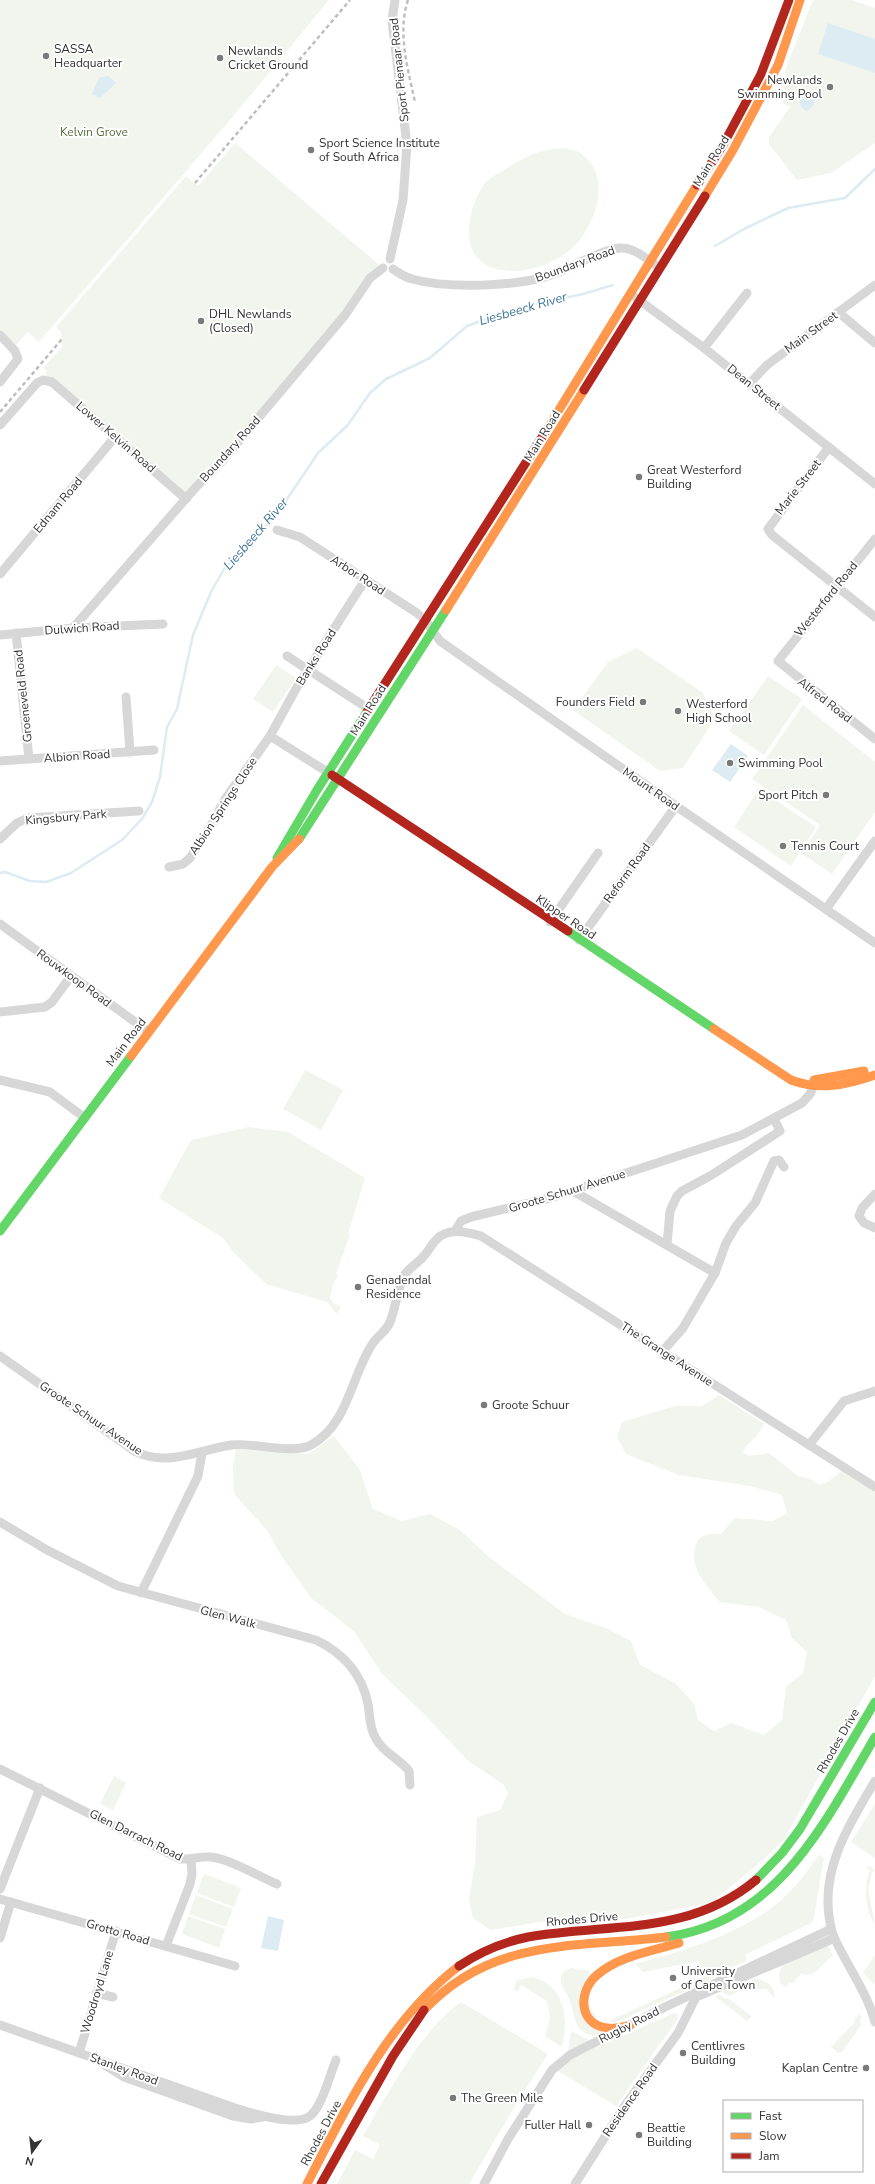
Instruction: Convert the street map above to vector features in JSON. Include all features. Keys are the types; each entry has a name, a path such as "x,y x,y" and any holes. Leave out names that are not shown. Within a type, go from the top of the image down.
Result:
{"main road":[{"name":"Main Road","path":"272,868 288,838 328,773 524,467 629,294 723,145 744,108 768,56 789,0"},
{"name":"Main Road","path":"0,1232 272,868 296,844 519,496 754,112 783,51 800,0"},
{"name":"Klipper Road","path":"328,773 338,778 550,922 781,1074 815,1084 839,1086 875,1076"},
{"name":"Klipper Road","path":"815,1084 875,1068"},
{"name":"Rhodes Drive","path":"307,2184 339,2122 393,2033 412,2006 441,1979 468,1960 509,1942 552,1932 647,1926 674,1922 714,1908 733,1897 762,1876 788,1849 875,1702"},
{"name":"Rhodes Drive","path":"320,2184 349,2130 400,2044 424,2011 444,1991 482,1967 502,1958 524,1951 563,1944 672,1936 714,1924 750,1904 775,1885 813,1838 875,1737"},
{"path":"630,2025 614,2028 601,2026 591,2021 584,2012 582,2004 583,1995 588,1985 596,1975 609,1967 716,1931 741,1920 772,1898 793,1877 804,1863 813,1838"}],"street":[{"name":"Sport Pienaar Road","path":"390,259 402,207 408,145 392,21 395,0"},
{"name":"Boundary Road","path":"393,269 403,276 419,281 449,284 523,282 552,274 613,248 632,250 659,267"},
{"path":"390,259 394,263 393,269 388,271 383,268 383,262 390,259"},
{"name":"Boundary Road","path":"73,628 186,499 222,461 345,315 370,278 383,268"},
{"name":"Main Street","path":"750,384 767,365 875,285"},
{"path":"704,348 747,293"},
{"name":"Dean Street","path":"629,294 704,348 875,484"},
{"path":"838,312 875,343"},
{"path":"0,335 15,351 18,359 0,382"},
{"name":"Lower Kelvin Road","path":"0,425 30,390 43,380 52,382 186,499"},
{"name":"Ednam Road","path":"0,574 116,437"},
{"name":"Marie Street","path":"829,447 768,527 772,535 836,586"},
{"name":"Arbor Road","path":"277,530 300,537 426,621 432,630"},
{"name":"Westerford Road","path":"778,659 875,539"},
{"name":"Banks Road","path":"270,736 308,670 365,580"},
{"path":"836,586 875,617"},
{"name":"Dulwich Road","path":"0,635 73,628 163,624"},
{"name":"Mount Road","path":"432,630 440,640 676,806 875,943"},
{"name":"Groeneveld Road","path":"16,633 29,759"},
{"path":"287,656 369,709"},
{"name":"Alfred Road","path":"778,659 780,665 875,739"},
{"path":"126,697 130,752"},
{"path":"270,736 328,773"},
{"name":"Albion Springs Close","path":"169,867 179,866 190,858 210,827 223,802 270,736"},
{"name":"Albion Road","path":"0,761 154,750"},
{"name":"Reform Road","path":"579,940 676,806"},
{"name":"Kingsbury Park","path":"0,839 17,823 28,818 139,811"},
{"path":"826,909 875,841"},
{"path":"550,922 598,853"},
{"name":"Rouwkoop Road","path":"0,924 149,1032"},
{"path":"0,1012 45,1007 52,1002 71,976"},
{"path":"0,1080 50,1092 85,1118"},
{"name":"Groote Schuur Avenue","path":"0,1356 136,1452 157,1459 181,1457 240,1444 301,1448 318,1441 328,1432 337,1419 374,1342 383,1334 390,1322 404,1276 410,1268 426,1254 436,1239 455,1231 461,1221 471,1217 550,1198 742,1135 802,1103 815,1084"},
{"path":"667,1245 670,1211 677,1196 682,1190 710,1176 780,1131 774,1119"},
{"path":"662,1352 683,1328 715,1273 726,1244 736,1226 755,1203 774,1162 778,1160 784,1167"},
{"path":"572,1191 715,1273"},
{"path":"875,1194 862,1208 859,1216 864,1223 875,1228"},
{"name":"The Grange Avenue","path":"455,1231 481,1236 875,1487"},
{"path":"809,1445 844,1401 875,1391"},
{"path":"141,1593 198,1476 202,1453"},
{"name":"Glen Walk","path":"0,1522 90,1573 118,1586 316,1640 338,1653 353,1669 366,1694 374,1736 388,1754 409,1771 410,1785"},
{"name":"Glen Darrach Road","path":"0,1769 180,1859 191,1860 203,1857 219,1859 276,1884"},
{"path":"875,1782 846,1830 834,1860 828,1895 832,1933 864,1991 875,2022"},
{"path":"0,1888 40,1788"},
{"path":"166,1946 190,1884 192,1874 191,1860"},
{"name":"Grotto Road","path":"0,1898 235,1966"},
{"path":"0,1938 10,1902"},
{"name":"Woodroyd Lane","path":"78,2053 116,1931"},
{"path":"687,2018 694,1999 698,1996 729,1985 765,1967 828,1941 832,1933"},
{"name":"Rugby Road","path":"484,2184 508,2139 555,2066 570,2055 665,2007 832,1933"},
{"path":"96,1993 113,1997"},
{"path":"665,2007 680,2007 686,2012 687,2018"},
{"name":"Residence Road","path":"575,2184 601,2140 678,2033 687,2018"},
{"name":"Stanley Road","path":"0,2025 248,2112 266,2116"},
{"path":"94,2058 124,2077 232,2116 251,2119 266,2116 298,2120 310,2116 317,2108 336,2060"}],"green space":[{"name":"Kelvin Grove","path":"0,0 329,0 230,120 39,342 28,332 14,347 0,331"},
{"name":"Newlands Swimming Pool","path":"814,0 851,0 875,8 875,143 831,173 797,180 769,144 769,137 790,107 783,103 785,71"},
{"name":"DHL Newlands (Closed)","path":"235,143 383,268 359,291 186,499 47,381 46,370 43,368 62,347 61,332 56,327 186,176 198,186"},
{"path":"562,148 575,150 582,154 594,168 598,180 599,192 596,206 586,231 570,250 552,261 533,268 513,271 503,270 493,268 481,262 474,253 470,242 469,229 474,203 486,182 530,156 544,151"},
{"name":"Founders Field","path":"637,648 703,693 715,718 683,768 660,771 573,710 608,662"},
{"path":"276,665 296,678 273,712 253,699"},
{"path":"768,676 802,699 764,755 729,731"},
{"name":"Sport Pitch","path":"803,705 875,762 875,812 832,874 802,854 820,825 752,779"},
{"name":"Tennis Court","path":"759,789 816,827 791,866 734,827"},
{"path":"305,1070 343,1090 321,1130 283,1109"},
{"path":"249,1127 288,1132 365,1178 348,1234 350,1235 336,1273 338,1276 334,1282 330,1298 333,1303 341,1306 338,1313 335,1312 327,1302 266,1284 232,1251 223,1238 159,1198 191,1140"},
{"path":"719,1395 764,1424 756,1437 746,1446 743,1453 749,1456 769,1453 798,1476 811,1479 819,1485 829,1481 841,1471 875,1492 875,1676 783,1841 756,1866 710,1903 626,1919 563,1918 491,1930 473,1918 469,1899 475,1863 477,1817 500,1810 508,1794 504,1785 467,1760 424,1714 382,1674 354,1631 311,1598 282,1557 267,1530 234,1494 233,1467 236,1449 308,1454 334,1436 360,1470 373,1509 402,1521 430,1514 460,1530 490,1558 565,1614 606,1628 631,1641 640,1665 675,1683 694,1704 698,1720 714,1731 731,1723 764,1735 782,1720 786,1687 803,1673 807,1652 792,1638 786,1620 758,1607 720,1602 701,1578 695,1564 694,1557 698,1540 707,1535 721,1534 735,1518 773,1521 787,1513 782,1495 750,1486 679,1475 626,1454 617,1437 622,1422 675,1406 702,1406"},
{"path":"114,1776 126,1783 113,1810 100,1804"},
{"path":"875,1804 875,1858 851,1842"},
{"path":"819,1855 824,1858 813,1922 745,1955 747,1960 695,1986 693,1982 705,1975 699,1961 643,1972 635,1964 678,1952 722,1936 743,1926 763,1914 781,1900 800,1881"},
{"path":"869,1866 875,1871 872,1872 868,1889 875,1926 869,1912 866,1898 866,1884 870,1870 865,1867"},
{"path":"204,1874 241,1888 234,1907 197,1893"},
{"path":"196,1895 233,1909 226,1927 189,1914"},
{"path":"188,1916 225,1929 219,1948 182,1934"},
{"path":"828,1946 833,1955 813,1974 804,1975 802,1973 792,1984 790,1982 786,1987 780,1983 779,1974 783,1964"},
{"path":"875,1955 875,1985 863,1973"},
{"path":"571,1968 591,1971 580,1992 605,2031 600,2036 585,2033 577,2024 569,1999 561,1981 563,1973"},
{"path":"530,1977 541,1980 550,1986 562,2003 565,2025 561,2047 545,2036 550,2019 547,2001 521,1985 517,1992 514,1989 516,1981"},
{"path":"755,1979 769,1984 772,1987 774,1997 766,1989 743,1989 729,1996 722,1992"},
{"path":"689,1984 691,1988 615,2023 609,2021"},
{"path":"719,1994 725,1999 728,1998 752,2017 747,2021 716,1997"},
{"name":"The Green Mile","path":"461,2002 548,2054 516,2104 469,2184 337,2184 355,2150 373,2159 380,2145 363,2136 406,2063 432,2029 446,2014"},
{"path":"674,2013 678,2015 677,2020 616,2106 556,2070 570,2059"},
{"path":"859,2014 861,2017 860,2023 862,2024 842,2052 838,2053 831,2047 855,2022 854,2020"},
{"path":"571,2031 591,2041 568,2051"}],"shaded area":[{"path":"828,23 875,39 875,73 818,54"},
{"path":"108,76 116,83 100,98 92,94 99,78"},
{"path":"810,92 813,93 815,101 811,108 806,111 801,106 800,97 805,96"},
{"name":"Swimming Pool","path":"731,744 748,756 730,782 712,770"},
{"path":"268,1916 284,1920 278,1951 261,1948"}],"waterway":[{"name":"Liesbeeck River","path":"715,246 744,229 788,208 845,198 875,169"},
{"name":"Liesbeeck River","path":"0,873 5,872 30,881 46,882 71,873 122,840 142,819 152,802 160,777 167,727 177,709 193,635 211,592 224,569 260,533 283,505 318,453 347,426 370,393 386,379 430,358 467,326 520,307 583,294 613,285"}],"railway":[{"path":"195,183 350,0"},
{"path":"408,0 403,25 407,64 415,102"},
{"path":"0,412 62,339"}],"traffic: fast":[{"path":"299,839 446,610"},
{"path":"277,858 317,790 368,710"},
{"path":"568,931 714,1029"},
{"path":"0,1231 131,1056"},
{"path":"756,1880 782,1853 800,1829 875,1702"},
{"path":"666,1937 705,1928 739,1912 768,1890 793,1864 816,1835 837,1803 875,1737"}],"traffic: slow":[{"path":"705,196 733,150 778,65 800,0"},
{"path":"546,431 697,185"},
{"path":"446,610 584,390"},
{"path":"131,1056 272,867 299,839"},
{"path":"714,1029 791,1080 823,1086 854,1082 875,1075"},
{"path":"814,1080 864,1071"},
{"path":"424,2010 450,1986 478,1969 507,1958 537,1950 666,1937"},
{"path":"631,2025 616,2028 607,2028 597,2025 586,2014 584,2006 586,1989 597,1975 615,1963 679,1943"},
{"path":"307,2184 354,2095 390,2038 411,2012 434,1988 459,1966"}],"traffic: jam":[{"path":"697,185 723,145 761,74 789,0"},
{"path":"584,390 705,196"},
{"path":"368,710 546,431"},
{"path":"332,775 568,931"},
{"path":"459,1966 492,1948 528,1937 647,1924 676,1919 704,1911 730,1898 756,1880"},
{"path":"321,2184 393,2056 424,2010"}],"place":[{"name":"SASSA Headquarter","path":"46,56"},
{"name":"Newlands Cricket Ground","path":"220,58"},
{"name":"Newlands Swimming Pool","path":"830,87"},
{"name":"Sport Science Institute of South Africa","path":"311,150"},
{"name":"DHL Newlands (Closed)","path":"201,321"},
{"name":"Great Westerford Building","path":"639,477"},
{"name":"Founders Field","path":"643,702"},
{"name":"Westerford High School","path":"678,711"},
{"name":"Swimming Pool","path":"730,763"},
{"name":"Sport Pitch","path":"826,795"},
{"name":"Tennis Court","path":"783,846"},
{"name":"Genadendal Residence","path":"358,1287"},
{"name":"Groote Schuur","path":"484,1405"},
{"name":"University of Cape Town","path":"673,1978"},
{"name":"Centlivres Building","path":"683,2053"},
{"name":"Kaplan Centre","path":"866,2068"},
{"name":"The Green Mile","path":"453,2098"},
{"name":"Fuller Hall","path":"589,2125"},
{"name":"Beattie Building","path":"639,2135"}]}
